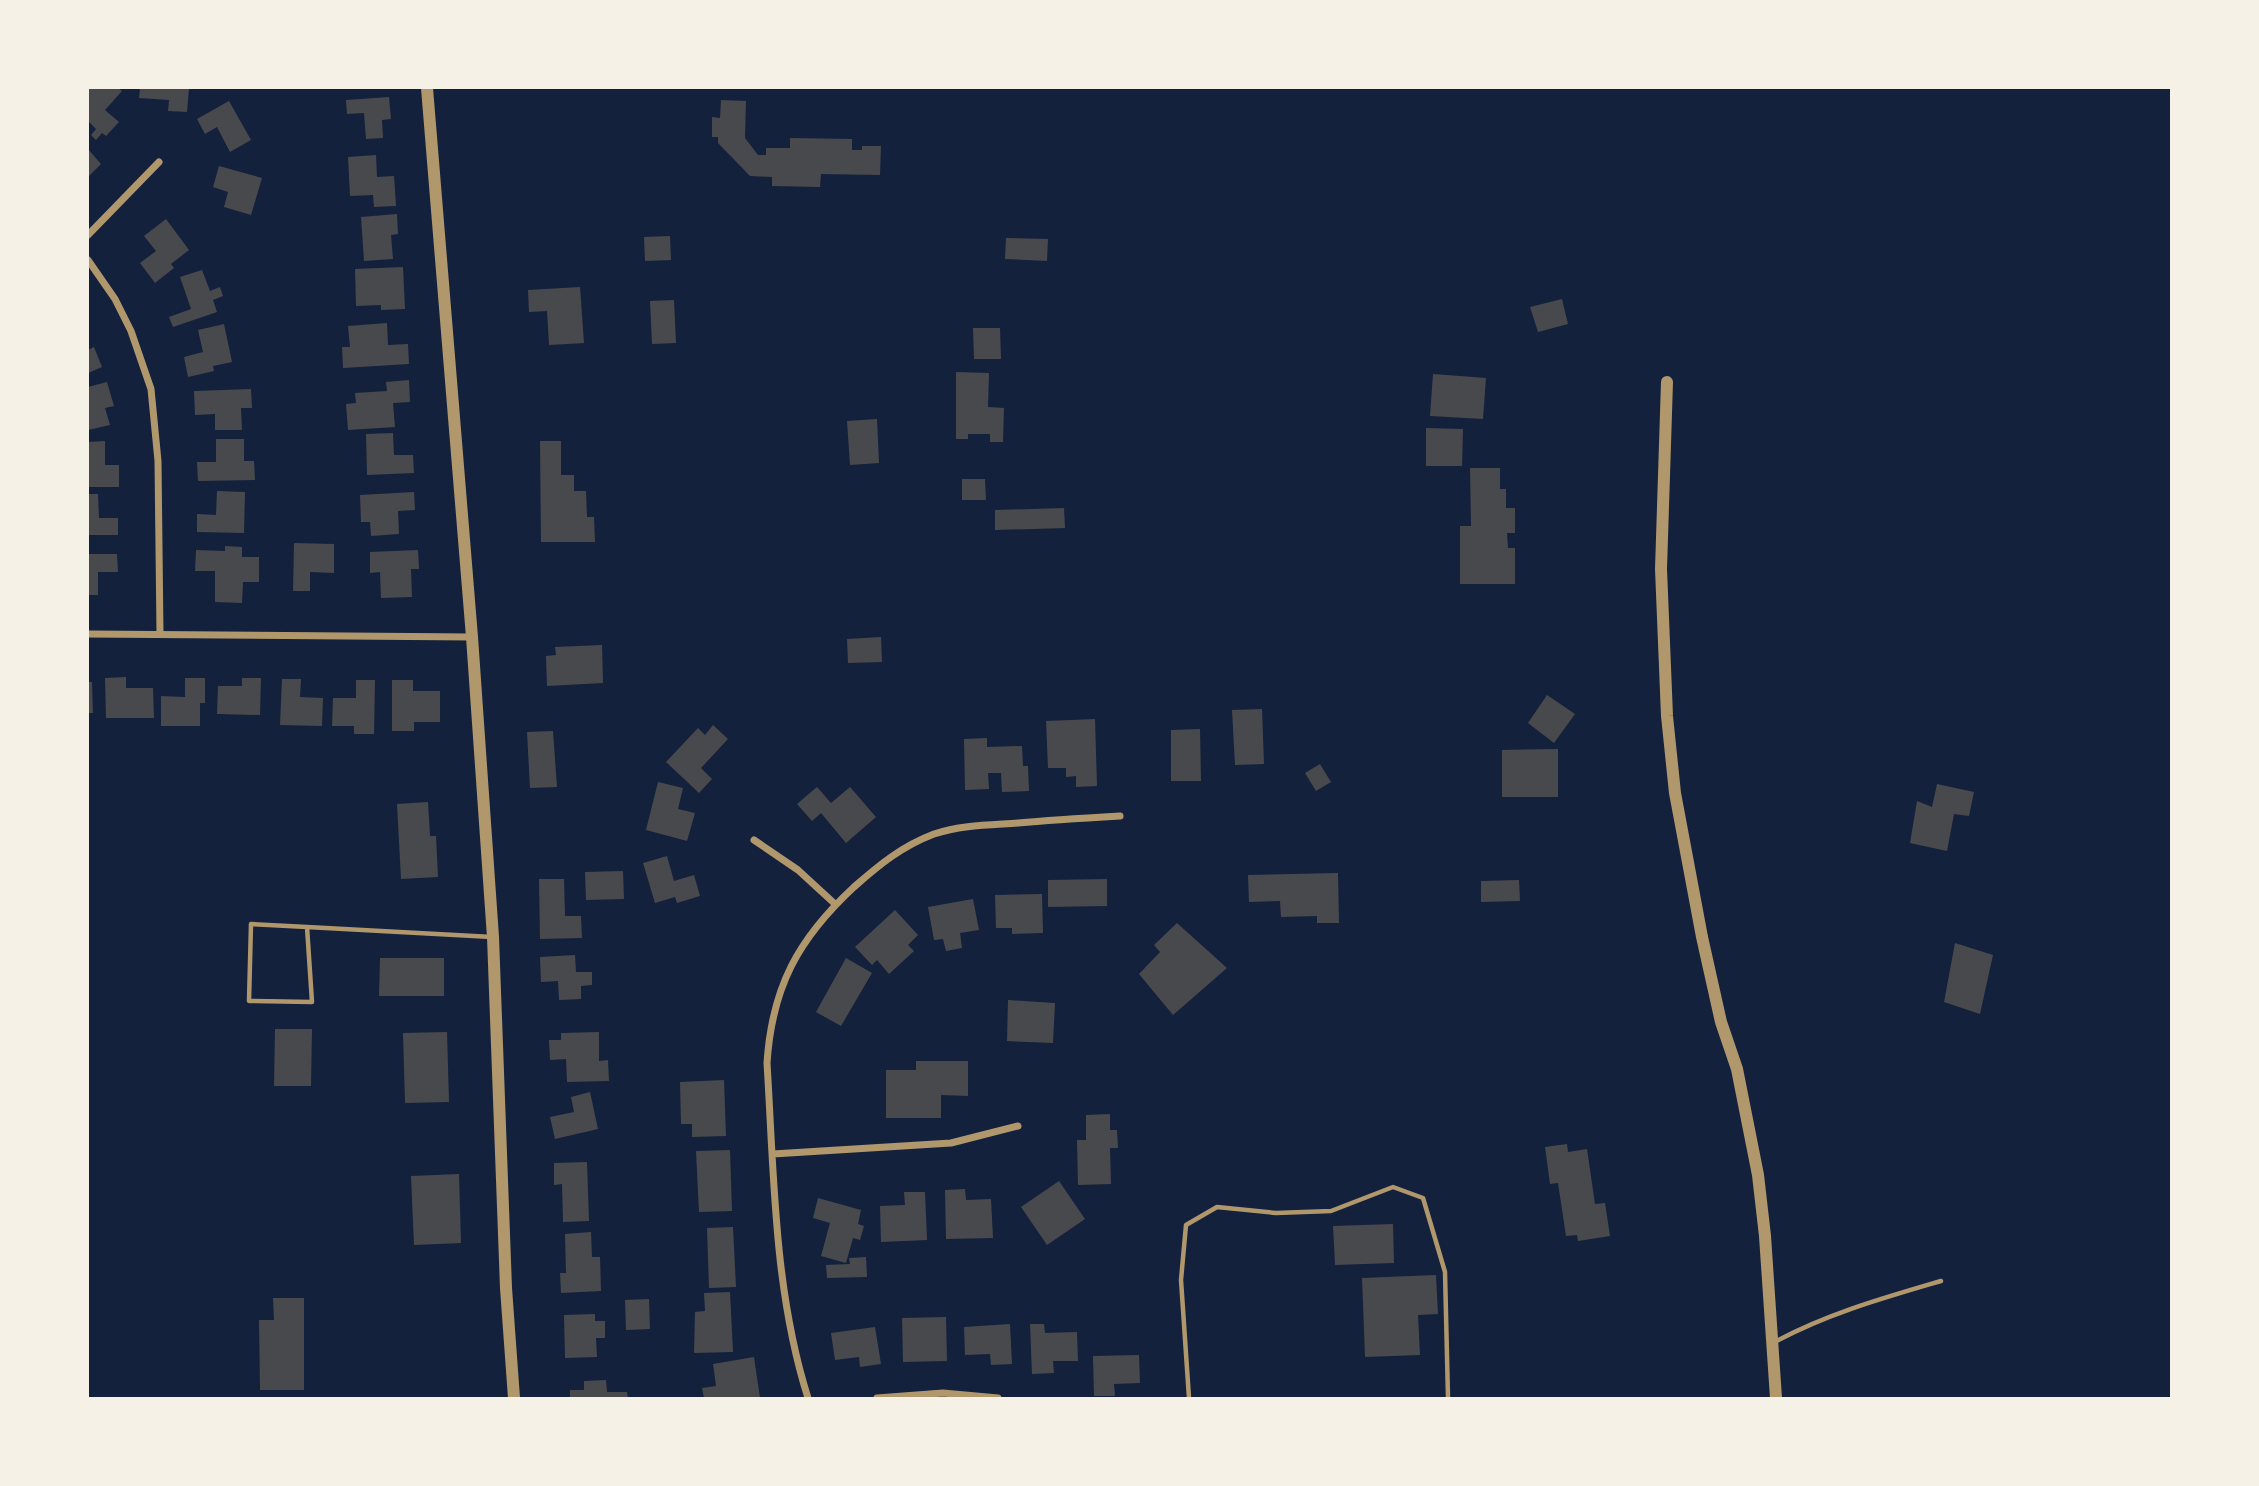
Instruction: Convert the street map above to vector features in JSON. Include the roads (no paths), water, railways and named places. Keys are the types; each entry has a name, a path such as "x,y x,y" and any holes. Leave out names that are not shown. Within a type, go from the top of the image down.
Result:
{"street":[{"path":"426,88 472,637 493,937 506,1288 514,1398"},
{"path":"88,236 159,162"},
{"path":"88,260 115,299 131,331 151,389 158,461 160,634"},
{"path":"1667,382 1661,569 1667,716 1675,793 1702,937 1721,1022 1737,1069 1758,1175 1776,1398"},
{"path":"88,634 472,637"},
{"path":"808,1398 788,1324 767,1063 775,1003 800,947 835,904 892,855 935,834 966,826 1120,816"},
{"path":"754,840 798,870 835,904"},
{"path":"773,1154 951,1143 1018,1126"},
{"path":"877,1398 998,1398"}],"lane":[{"path":"307,927 312,1002 249,1001 251,924 307,927 493,937"},
{"path":"1189,1398 1181,1280 1186,1225 1217,1207 1276,1213 1331,1210 1393,1187 1423,1199 1445,1272 1448,1398"},
{"path":"1773,1344 1801,1328 1856,1307 1941,1281"}]}
